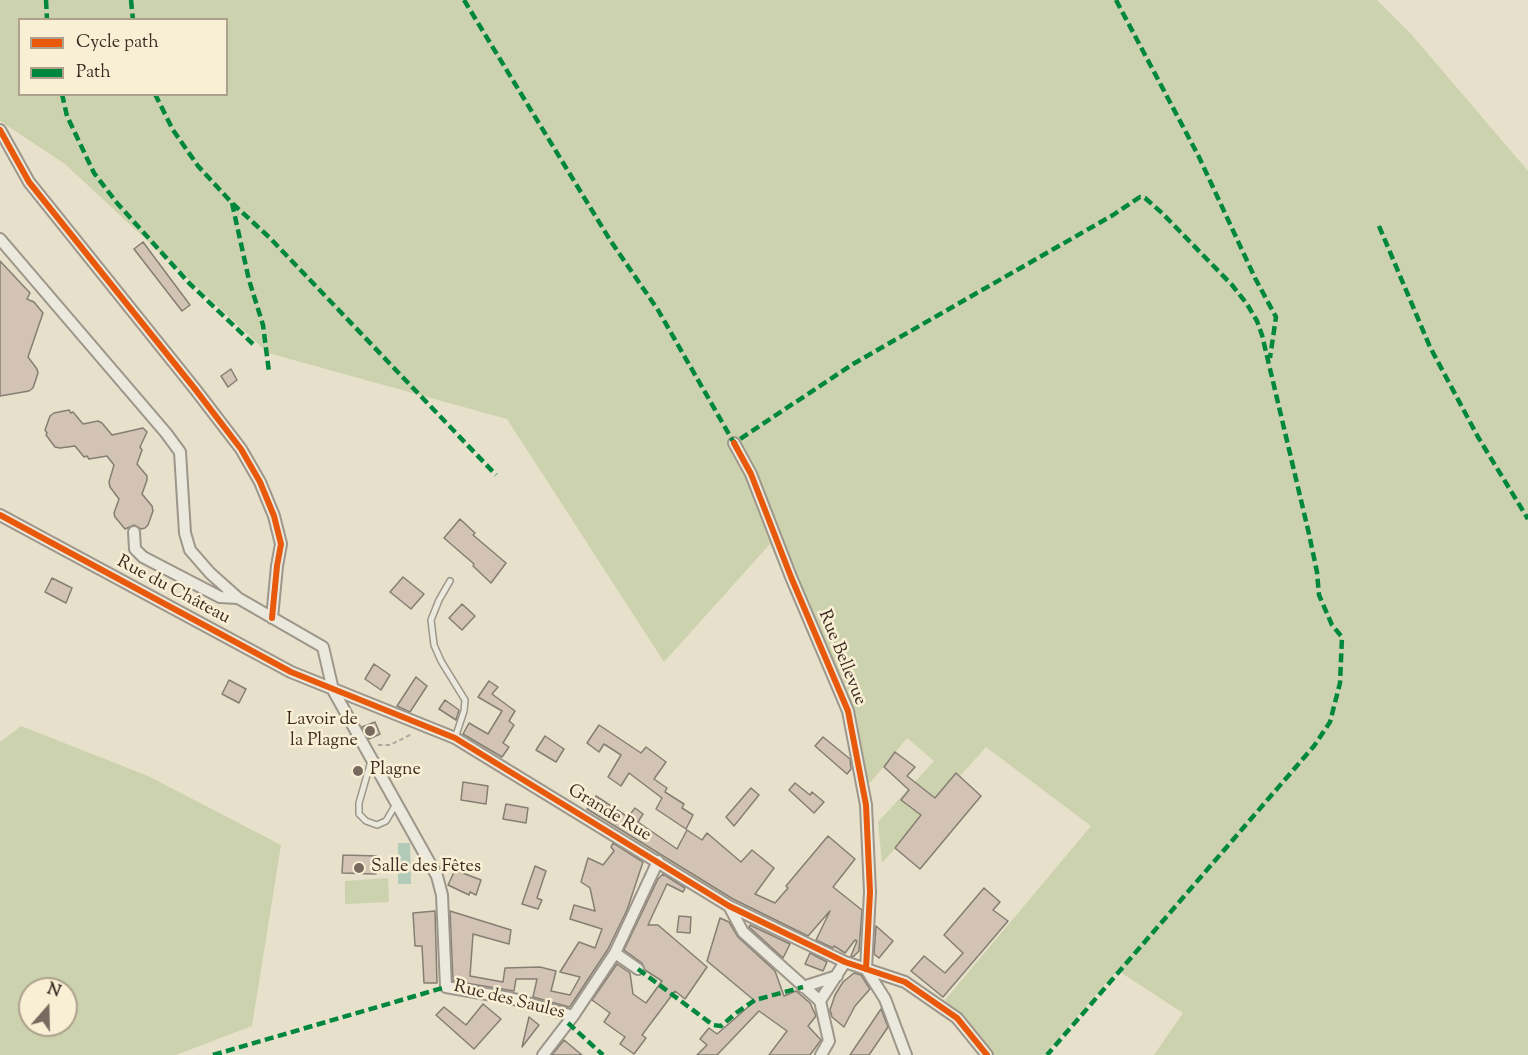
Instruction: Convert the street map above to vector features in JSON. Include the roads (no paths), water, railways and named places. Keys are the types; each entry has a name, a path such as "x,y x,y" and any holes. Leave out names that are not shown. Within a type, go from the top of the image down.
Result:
{"street":[{"path":"0,130 29,182 202,398 241,449 260,482 274,516 281,544 272,618"},
{"path":"0,239 159,424 180,452 185,533 190,550 210,573 238,598"},
{"name":"Rue Bellevue","path":"734,443 751,474 791,577 848,711 866,805 870,892 866,969"},
{"name":"Rue du Château","path":"0,515 291,672 333,690"},
{"path":"134,532 135,549 143,557 219,597 238,598"},
{"name":"Rue des Saules","path":"238,598 323,647 333,690 437,876 442,896 446,987 510,998 573,1016 615,953 658,861"},
{"name":"Grande Rue","path":"333,690 455,738 729,906 845,962 905,982 957,1018 987,1055"},
{"path":"729,906 743,932 820,1001 829,1041 821,1055"},
{"path":"615,953 638,969"},
{"path":"820,1001 845,962"},
{"path":"866,969 885,999 906,1055"},
{"path":"803,987 837,976"},
{"path":"543,1055 573,1016"}],"lane":[{"path":"450,581 431,620 434,645 465,700 464,711 455,738"},
{"path":"372,759 359,803 359,814 366,821 377,825 386,821 393,807 398,803"}],"place":[{"name":"Lavoir de la Plagne","path":"370,731"},
{"name":"Plagne","path":"358,771"},
{"name":"Salle des Fêtes","path":"359,868"}]}
